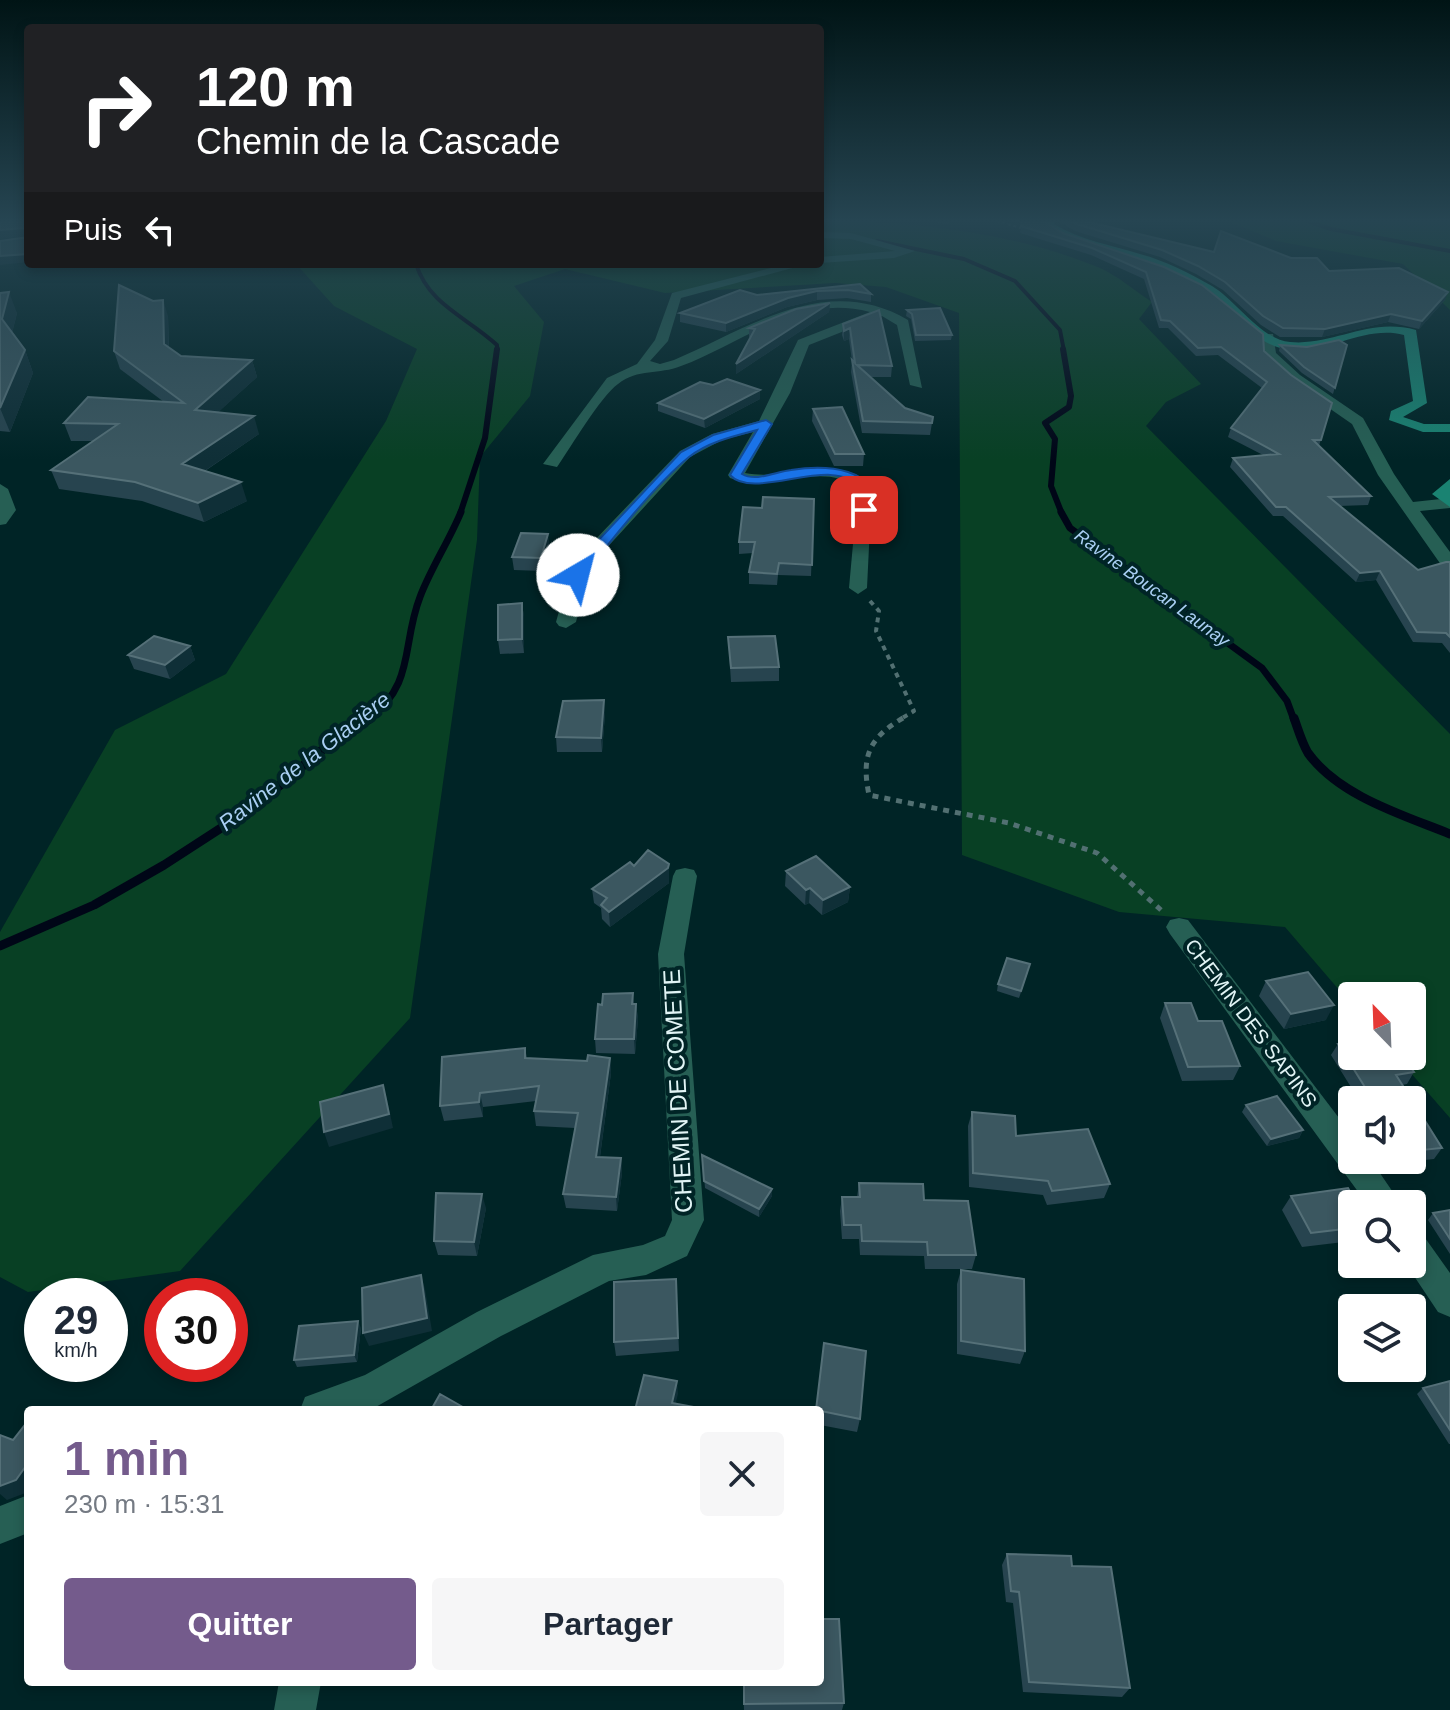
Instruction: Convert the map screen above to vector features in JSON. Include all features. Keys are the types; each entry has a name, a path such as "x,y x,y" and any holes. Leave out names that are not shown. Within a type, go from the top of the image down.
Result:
{"main road":[{"path":"1227,301 1279,345 1299,345 1381,329 1411,333 1408,348 1419,383 1420,403 1396,414 1396,420 1423,428 1450,428"},
{"path":"1450,484 1440,494 1450,502"}],"street":[{"path":"646,365 642,362 661,341 674,301"},
{"path":"551,464 612,381 646,365 670,366 743,330 797,311 856,303 883,311 903,323 917,385"},
{"path":"858,588 866,488 861,481 846,475 793,473 742,481 736,475 737,468 783,393 803,343 883,311"},
{"path":"1268,337 1269,354 1295,378 1358,421 1386,475 1450,565"},
{"path":"566,622 578,575 685,454 717,437 766,424"},
{"path":"0,489 8,510 0,520"},
{"path":"1408,507 1450,502"},
{"name":"CHEMIN DE COMETE","path":"329,1406 374,1390 489,1324 605,1266 646,1260 676,1246 688,1220 671,954 685,876"},
{"name":"CHEMIN DES SAPINS","path":"1179,927 1338,1139"},
{"path":"1426,1266 1450,1301"},
{"path":"0,1525 24,1516"},
{"path":"295,1710 299,1686"}],"path":[{"path":"858,588 879,611 876,631 914,711 875,734 862,767 869,795 1009,823 1097,853 1179,927"}],"green space":[{"path":"329,301 526,301 544,322 530,396 480,457 477,540 410,1018 180,1271 128,1278 24,1278 24,1290 0,1277 0,932 115,730 226,674 386,421 417,349"},
{"path":"925,301 1150,301 1139,319 1201,384 1166,402 1146,426 1450,734 1450,1118 1426,1090 1426,1086 1422,1086 1408,1070 1426,1070 1426,982 1338,982 1338,989 1285,927 1119,912 962,855 959,313"},
{"path":"1441,301 1450,301 1450,310"}],"building":[{"path":"0,301 7,301 2,319 25,350 0,408"},
{"path":"118,301 163,301 164,344 181,356 252,360 195,410 254,416 182,464 241,482 198,503 135,482 51,470 118,424 64,423 88,397 184,403 114,351"},
{"path":"712,301 781,301 726,323 680,313"},
{"path":"1155,301 1222,301 1263,334 1264,351 1291,375 1332,403 1321,440 1313,440 1371,496 1329,497 1418,570 1450,562 1450,637 1446,633 1417,632 1380,571 1360,573 1286,507 1276,507 1233,458 1279,454 1231,428 1267,382 1221,347 1198,348 1170,321 1161,320"},
{"path":"1246,301 1440,301 1422,321 1391,314 1325,329 1283,328"},
{"path":"830,303 736,364 755,329 749,328 796,309"},
{"path":"940,308 952,335 916,335 912,314 907,310"},
{"path":"879,310 892,366 857,365 905,408 933,417 932,423 863,421 852,360 855,363 850,328 844,331 843,324"},
{"path":"1339,340 1347,345 1335,388 1304,367 1280,345 1307,347"},
{"path":"727,379 760,390 704,419 658,403 700,382 713,385"},
{"path":"842,407 864,454 835,454 813,409"},
{"path":"763,497 814,499 812,565 779,563 777,574 749,572 755,542 739,542 743,507 762,508"},
{"path":"521,533 548,534 541,558 512,557"},
{"path":"522,603 522,639 498,640 498,605"},
{"path":"154,636 190,646 165,665 128,655"},
{"path":"775,636 779,667 731,668 728,637"},
{"path":"604,700 601,738 556,737 563,701"},
{"path":"648,850 669,864 668,868 609,912 601,905 607,898 592,889 630,862 634,866"},
{"path":"816,856 850,887 823,900 810,888 806,890 786,871"},
{"path":"1007,958 1030,964 1021,991 998,984"},
{"path":"1308,972 1334,1005 1291,1014 1266,981"},
{"path":"633,993 632,1004 636,1004 634,1039 595,1039 598,1004 602,1005 603,994"},
{"path":"1165,1003 1191,1003 1198,1021 1222,1021 1240,1066 1188,1067"},
{"path":"525,1048 525,1058 587,1061 588,1055 610,1058 596,1157 621,1158 616,1197 563,1194 578,1113 534,1111 539,1086 480,1093 479,1102 440,1106 442,1057"},
{"path":"1354,1070 1414,1072 1396,1075 1403,1086 1364,1086"},
{"path":"383,1085 389,1114 324,1132 320,1102"},
{"path":"1277,1096 1303,1130 1271,1139 1246,1105"},
{"path":"972,1112 1015,1116 1016,1136 1088,1129 1110,1184 1052,1191 1048,1181 973,1173"},
{"path":"1426,1122 1442,1148 1426,1150"},
{"path":"702,1155 772,1189 759,1209 704,1181"},
{"path":"859,1183 923,1184 924,1200 968,1201 976,1255 928,1255 927,1242 862,1241 861,1225 844,1225 842,1197 860,1197"},
{"path":"1348,1188 1349,1190 1338,1190 1338,1230 1311,1233 1291,1196"},
{"path":"436,1193 482,1194 474,1242 434,1241"},
{"path":"1450,1210 1450,1239 1433,1213"},
{"path":"961,1270 1024,1279 1025,1351 961,1341"},
{"path":"421,1275 427,1318 363,1333 362,1288"},
{"path":"676,1279 678,1338 614,1342 614,1282"},
{"path":"358,1321 354,1355 294,1360 299,1326"},
{"path":"824,1343 866,1351 860,1419 824,1412 824,1406 816,1406"},
{"path":"644,1375 677,1381 672,1403 688,1406 636,1406"},
{"path":"1450,1381 1450,1430 1423,1388"},
{"path":"440,1394 461,1406 433,1406"},
{"path":"24,1426 24,1469 16,1480 0,1486 0,1435 13,1440"},
{"path":"1007,1554 1071,1556 1072,1566 1111,1567 1130,1688 1029,1682 1019,1592 1011,1591"},
{"path":"824,1619 839,1619 844,1703 744,1704 744,1686 824,1686"}],"waterway":[{"name":"Ravine de la Glacière","path":"440,301 497,345 497,349"},
{"name":"Ravine Boucan Launay","path":"1033,301 1060,330 1064,351"},
{"name":"Ravine de la Glacière","path":"460,514 485,438 497,349"},
{"name":"Ravine Boucan Launay","path":"1062,513 1051,486 1055,439 1045,423 1069,407 1071,396 1063,349"},
{"name":"Ravine de la Glacière","path":"368,720 394,692 401,678 420,597 461,512"},
{"name":"Ravine Boucan Launay","path":"1062,513 1070,528 1262,668 1287,701 1294,720"},
{"name":"Ravine Boucan Launay","path":"1294,718 1308,753 1337,781 1373,802 1450,834"},
{"name":"Ravine de la Glacière","path":"0,946 94,905 164,865 258,804 319,752 368,720"}],"route":[{"path":"578,575 597,548 685,454 717,437 766,424 737,468 736,475 742,481 793,473 846,475 861,481 866,488 864,510"}]}
